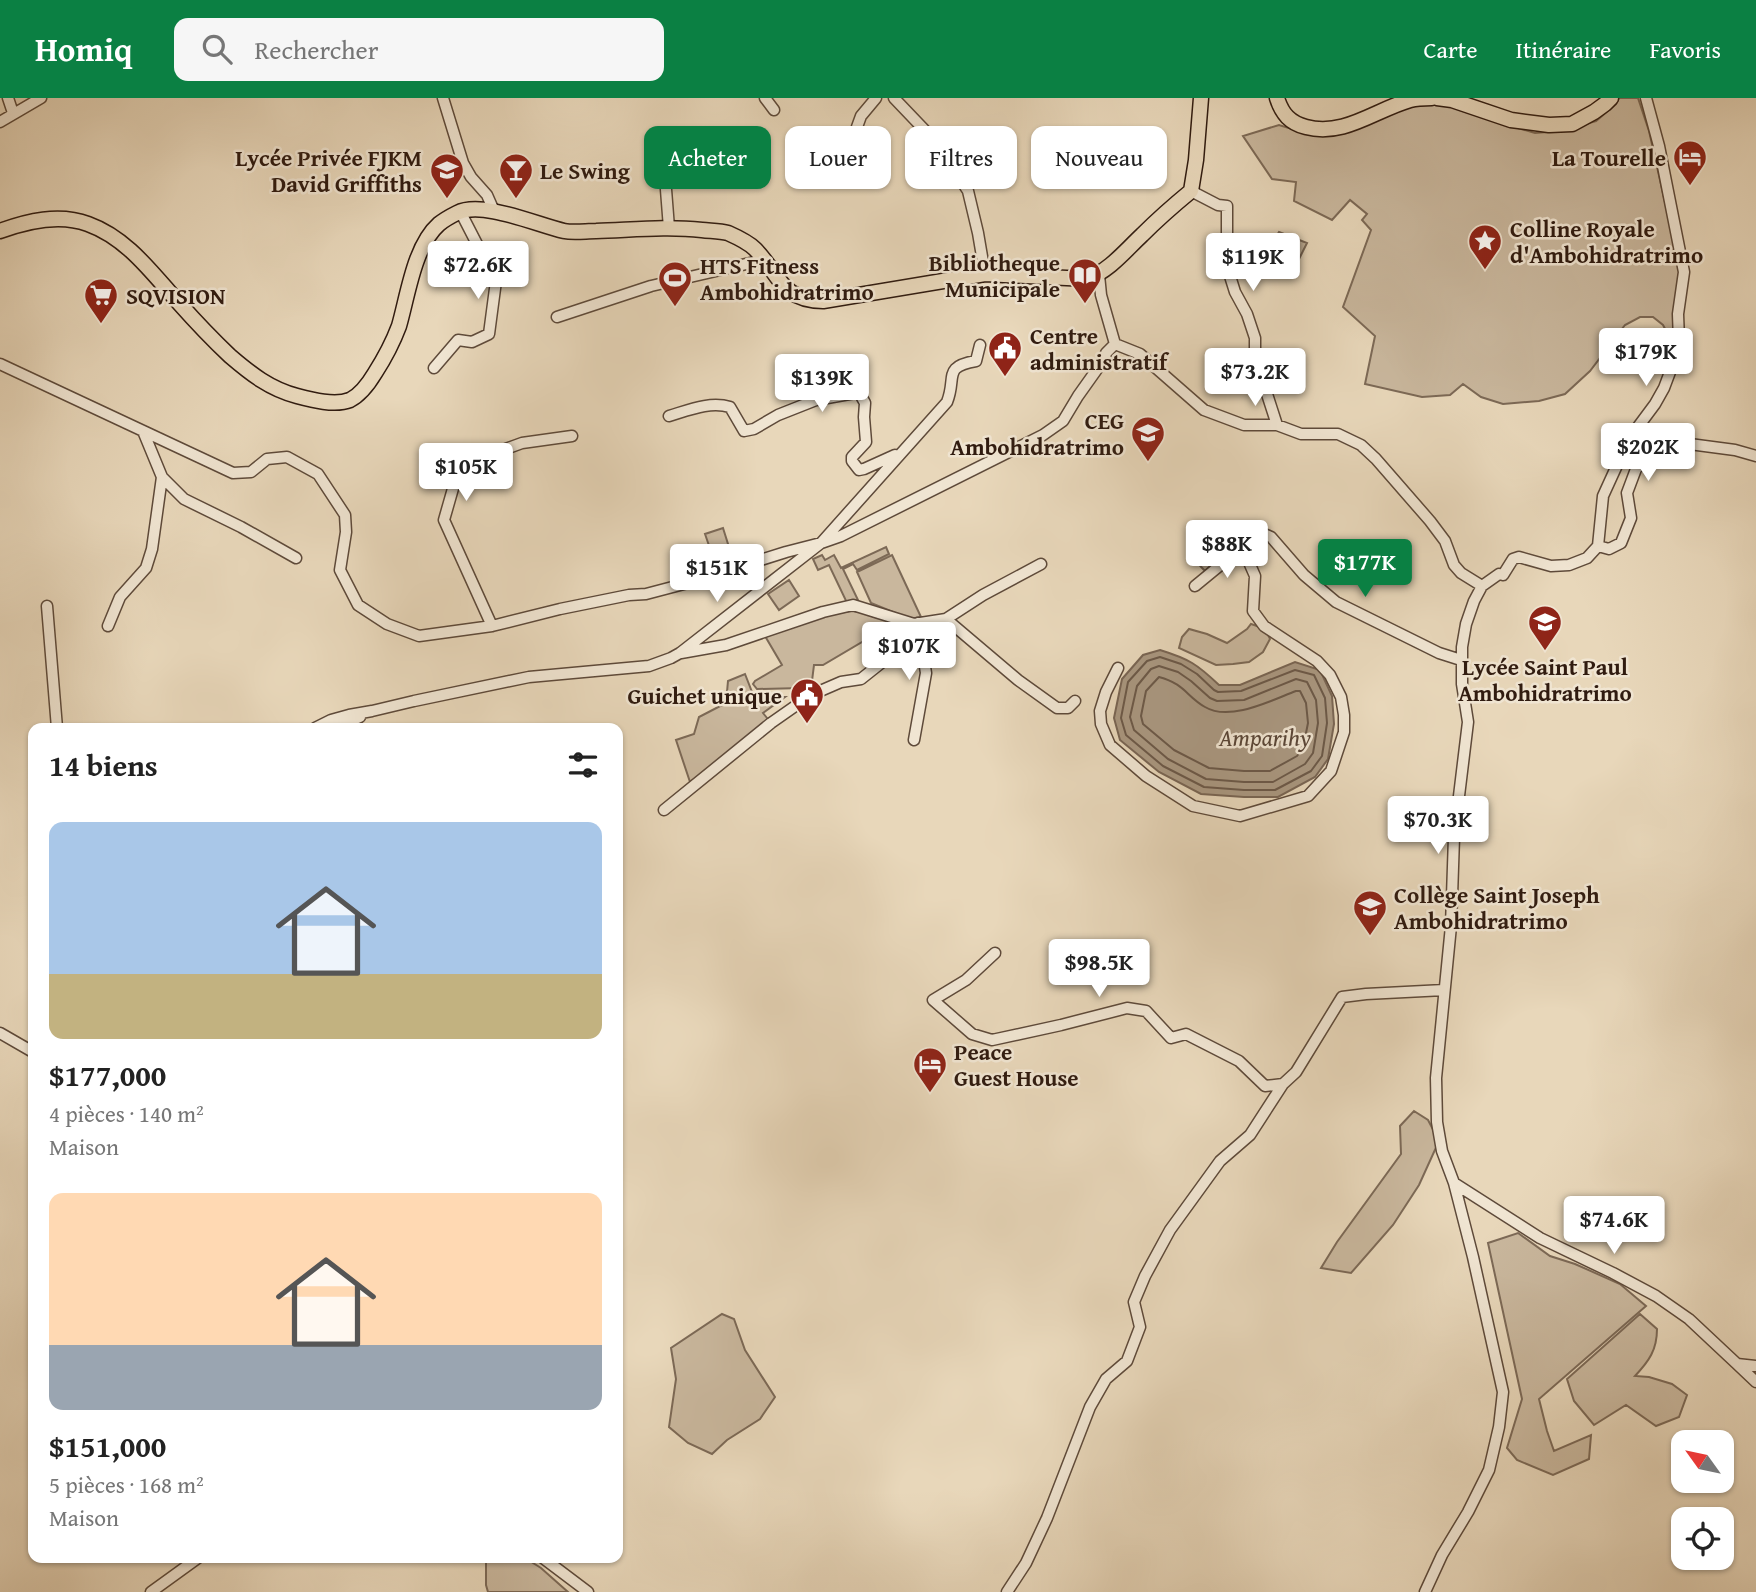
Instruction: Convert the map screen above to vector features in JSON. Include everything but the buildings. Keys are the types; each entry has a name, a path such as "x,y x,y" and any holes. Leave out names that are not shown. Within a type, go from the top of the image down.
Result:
{"main road":[{"path":"0,230 44,219 86,223 108,234 135,253 198,325 261,381 282,392 300,397 340,402 351,400 365,388 373,376 398,329 417,259 424,244 438,224 460,211 478,208 567,231 669,228 725,232 743,240 754,249 783,286 812,301 985,274 1098,274 1191,191 1201,98"},
{"path":"1277,98 1284,114 1296,124 1328,130 1350,125 1412,99 1434,98 1452,100 1511,120 1549,125 1572,124 1594,112 1611,98"}],"street":[{"path":"8,98 13,113"},
{"path":"0,122 41,98"},
{"path":"443,98 463,163 487,195 494,211"},
{"path":"765,98 774,110"},
{"path":"857,126 861,116 876,98"},
{"path":"882,98 891,103 895,100 936,142 968,191 985,274"},
{"path":"1424,1592 1489,1470 1499,1427 1503,1392 1473,1257 1437,1122 1436,1077 1451,926 1454,836 1468,722 1462,684 1462,647 1466,624 1482,586 1499,574 1503,575 1513,559 1519,556 1551,566 1569,565 1587,558 1598,546 1603,496 1629,439 1655,404 1673,364 1679,341 1678,314 1684,272 1660,146 1646,98"},
{"path":"666,189 669,228"},
{"path":"1191,191 1218,205 1227,206 1230,276 1255,338 1255,357 1277,425"},
{"path":"434,369 458,340 472,342 489,334 491,322 496,281 460,211"},
{"path":"557,317 652,286 763,260"},
{"path":"1098,274 1115,344"},
{"path":"1115,344 1140,355 1204,410 1244,425 1277,425 1301,434 1338,434 1361,445 1430,521 1445,541 1454,565 1461,573 1482,586"},
{"path":"0,364 233,473 251,472 267,459 287,457 318,474 345,515 346,533 340,570 358,605 387,624 419,636 492,626 560,609 646,594 841,536 1043,435 1062,421 1106,353 1115,344"},
{"path":"680,653 821,543 947,402 951,392 951,375 955,368 976,361 980,345"},
{"path":"669,416 720,404 730,407 744,431 754,429 778,415 816,400 855,393 860,394 865,402 866,442 852,457 855,465 859,470 864,469 901,452"},
{"path":"143,431 162,477 184,499 296,558"},
{"path":"492,626 444,520 456,478 481,458 522,443 572,436"},
{"path":"1598,546 1609,549 1621,543 1631,518 1628,493 1636,468 1654,451 1682,443 1735,450 1756,456"},
{"path":"108,626 120,597 146,568 152,550 162,477"},
{"path":"1195,586 1240,549 1264,534 1270,537 1304,575 1336,602 1439,653 1461,660"},
{"path":"1118,668 1100,711 1101,724 1110,745 1146,776 1193,806 1240,816 1308,796 1331,771 1344,732 1341,697 1330,675 1317,661 1264,626 1253,611 1255,576 1240,549"},
{"path":"325,723 349,715 529,677 649,666 680,653 726,645 823,612 853,605 916,624 946,619 983,595 1041,564"},
{"path":"47,606 57,723"},
{"path":"946,619 1018,680 1057,708 1068,708 1075,701"},
{"path":"914,740 926,673 916,624"},
{"path":"664,810 771,723 811,695 841,682 861,679 895,652 916,624"},
{"path":"347,723 372,712"},
{"path":"995,953 966,980 933,1000 972,1034 992,1040 1127,1008 1146,1011 1171,1038 1186,1034 1239,1061 1265,1086 1283,1084"},
{"path":"1007,1592 1026,1563 1047,1518 1090,1407 1107,1379 1127,1361 1140,1326 1134,1302 1145,1276 1170,1230 1220,1161 1250,1135 1283,1084 1296,1072 1342,997 1444,990"},
{"path":"0,1033 28,1049"},
{"path":"1454,1183 1540,1238 1656,1296 1689,1319 1756,1382"},
{"path":"1737,1364 1756,1366"},
{"path":"150,1592 191,1563"},
{"path":"550,1563 588,1592"}],"shaded area":[{"path":"1619,98 1638,98 1649,131 1680,269 1674,346 1663,325 1653,317 1640,317 1625,325 1590,371 1565,394 1539,401 1503,404 1481,397 1463,384 1450,395 1422,397 1365,384 1375,336 1343,307 1371,230 1362,220 1367,214 1350,200 1332,220 1294,201 1296,182 1272,179 1243,136 1279,125 1305,133 1405,107 1435,104 1461,108 1535,133 1560,131 1596,121 1616,104"},
{"path":"1279,232 1307,243 1297,263 1282,257 1277,264 1260,251 1271,245"},
{"path":"1220,522 1237,539 1205,571 1188,553 1198,543 1195,539 1209,524 1214,528"},
{"path":"723,528 733,560 716,566 705,534"},
{"path":"886,547 889,554 857,570 853,564 843,569 858,600 848,605 829,565 818,570 813,559 822,555 825,560 834,555 841,568"},
{"path":"892,555 921,617 910,619 871,603 857,572"},
{"path":"789,580 799,596 779,610 768,594"},
{"path":"851,611 873,613 894,623 823,665 814,665 812,681 802,688 757,689 753,684 782,665 765,636 819,616"},
{"path":"1251,624 1263,629 1270,639 1263,652 1249,662 1216,665 1179,648 1182,637 1189,629 1227,643"},
{"path":"745,674 754,697 785,697 763,713 771,723 690,782 676,740 694,734 699,717 726,703 728,681"},
{"path":"1414,1111 1428,1120 1439,1141 1419,1185 1393,1225 1351,1273 1321,1268 1401,1154 1400,1126"},
{"path":"1518,1233 1550,1256 1620,1284 1646,1306 1539,1399 1554,1451 1591,1435 1589,1459 1553,1475 1517,1460 1507,1448 1522,1399 1488,1243"},
{"path":"722,1314 734,1319 745,1350 775,1397 760,1419 727,1440 712,1454 688,1443 669,1427 676,1379 671,1348"},
{"path":"1640,1314 1657,1329 1657,1336 1651,1355 1635,1376 1672,1384 1687,1395 1679,1417 1656,1426 1626,1405 1594,1425 1574,1401 1567,1379"},
{"path":"486,1563 533,1563 568,1592 488,1592"}],"water":[{"name":"Amparihy","path":"1160,650 1192,663 1219,685 1240,685 1295,662 1320,670 1332,696 1334,724 1328,759 1315,777 1278,797 1244,797 1201,794 1159,772 1120,740 1114,718 1122,679 1143,655"}],"place":[{"name":"La Tourelle","path":"1690,187"},
{"name":"Lycée Privée FJKM David Griffiths","path":"447,200"},
{"name":"Le Swing","path":"516,200"},
{"name":"Colline Royale d'Ambohidratrimo","path":"1485,271"},
{"name":"Bibliotheque Municipale","path":"1085,305"},
{"name":"HTS Fitness Ambohidratrimo","path":"675,308"},
{"name":"SQVISION","path":"101,325"},
{"name":"Centre administratif","path":"1005,378"},
{"name":"CEG Ambohidratrimo","path":"1148,463"},
{"name":"Lycée Saint Paul Ambohidratrimo","path":"1545,652"},
{"name":"Guichet unique","path":"807,725"},
{"name":"Collège Saint Joseph Ambohidratrimo","path":"1370,937"},
{"name":"Peace Guest House","path":"930,1094"}]}
